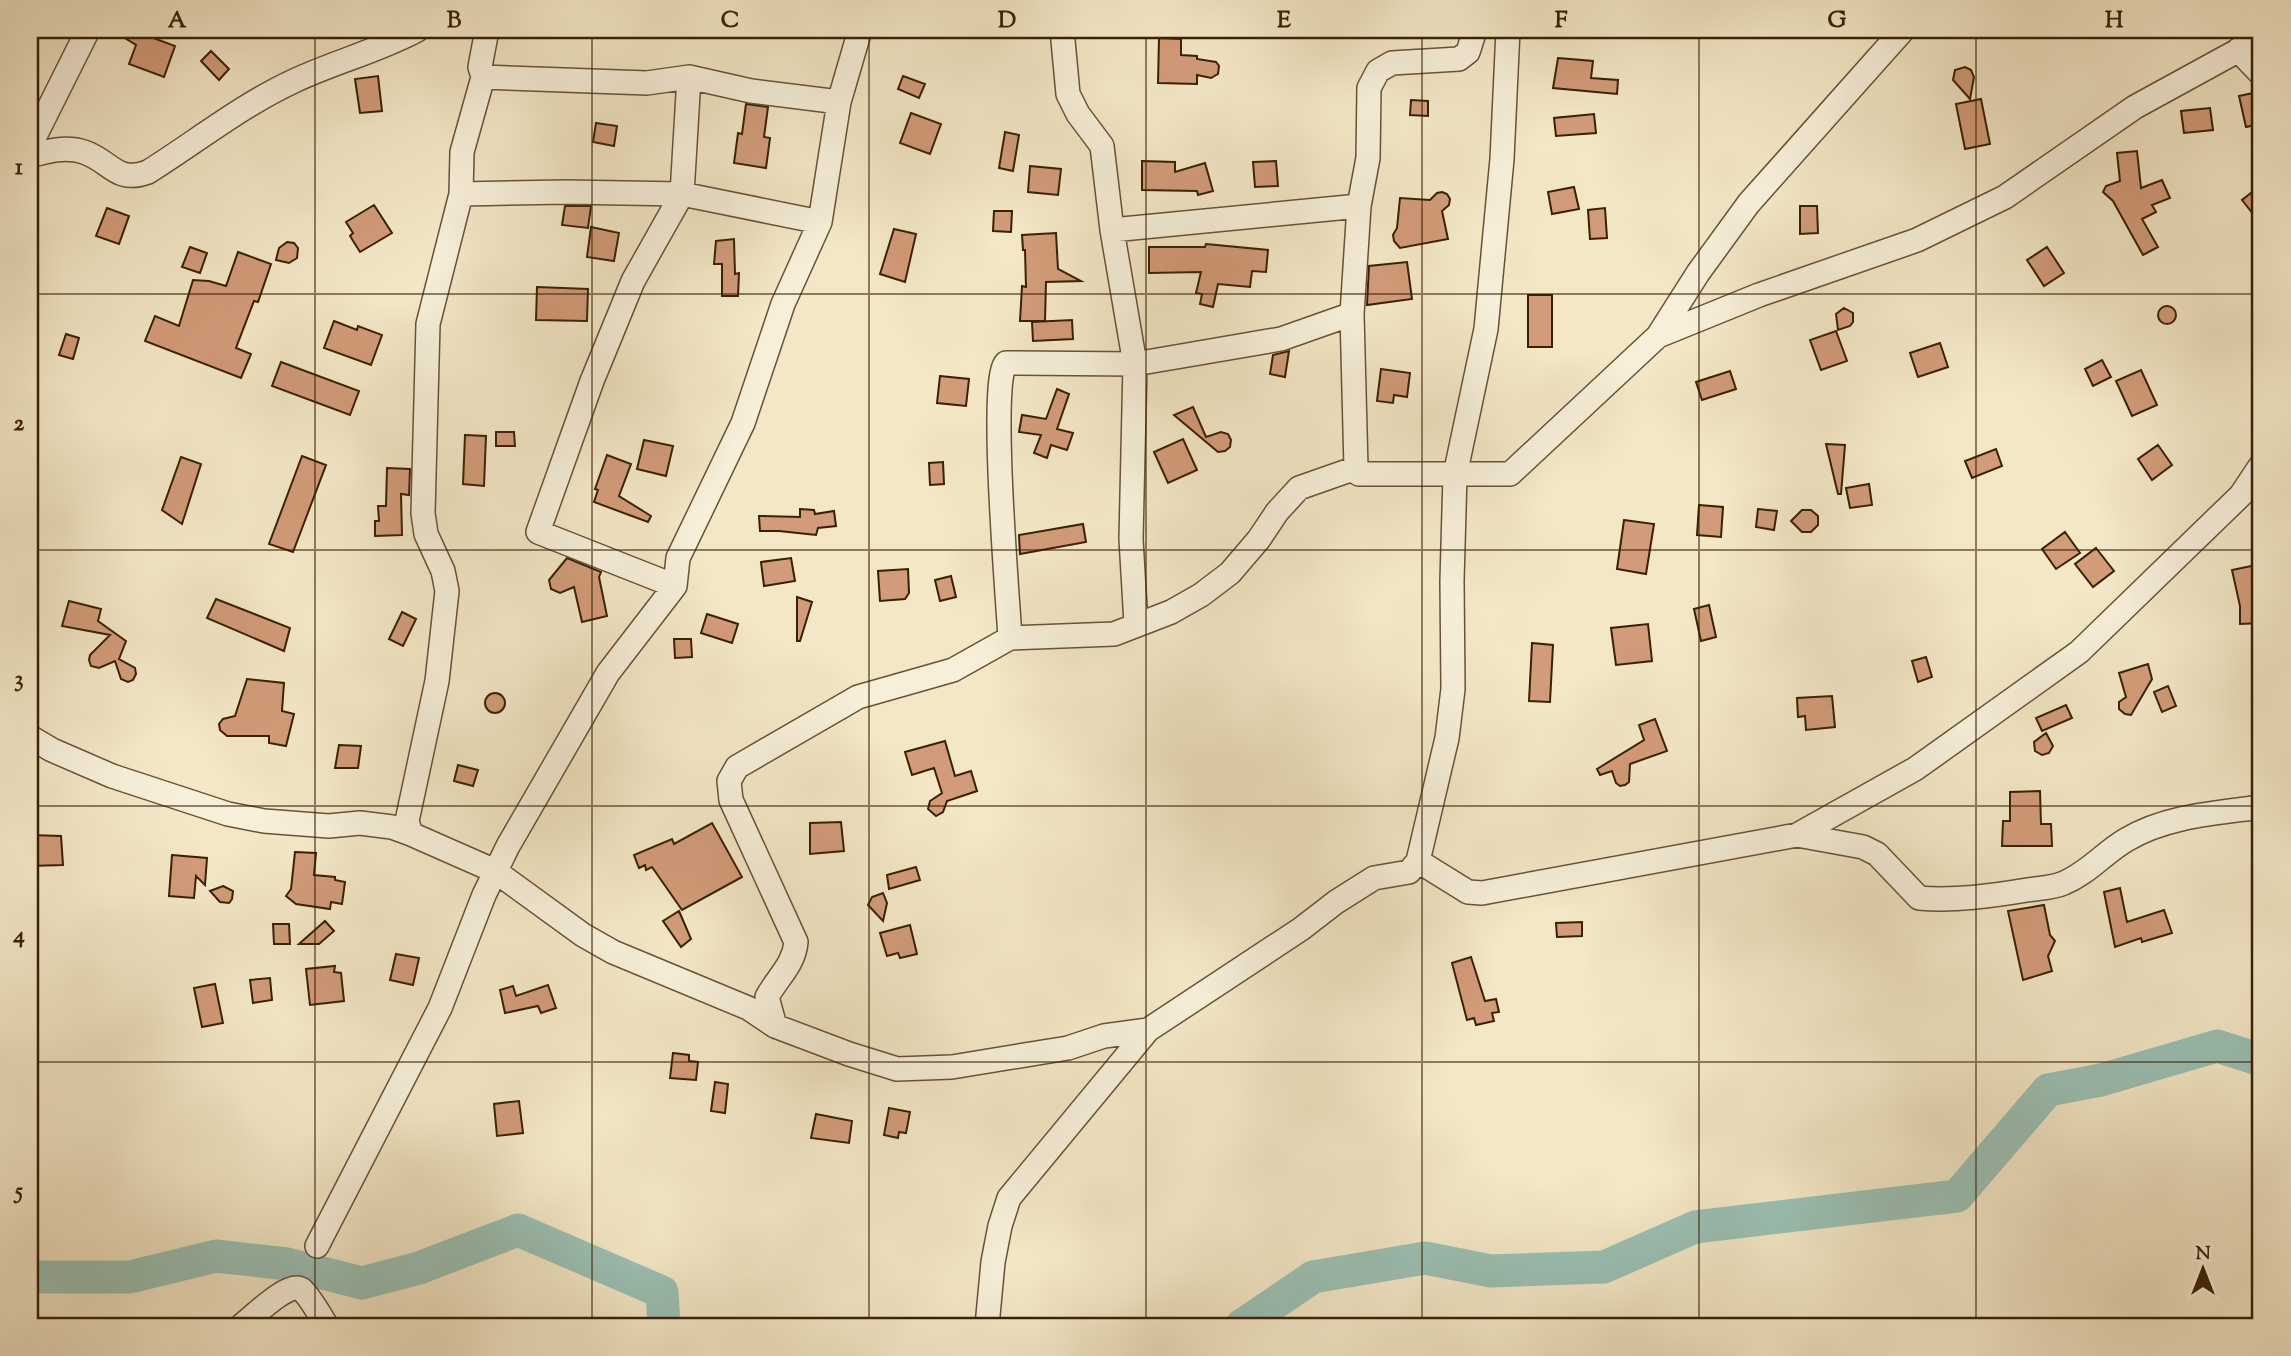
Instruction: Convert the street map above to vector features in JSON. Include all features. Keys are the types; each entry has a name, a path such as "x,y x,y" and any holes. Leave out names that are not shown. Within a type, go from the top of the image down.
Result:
{"street":[{"path":"30,146 88,30"},
{"path":"30,156 64,149 84,152 120,173 134,177 148,172 266,95 417,30"},
{"path":"411,834 407,821 437,681 447,591 443,571 426,534 424,513 428,324 461,194 461,152 483,76 480,67 487,30"},
{"path":"317,1246 440,1007 495,871 608,673 675,586 678,558 743,423 783,304 820,222 839,102 860,30"},
{"path":"1062,30 1068,94 1078,114 1102,145 1112,230 1135,364 1131,539 1136,624"},
{"path":"1475,30 1468,52 1459,59 1392,63 1378,71 1368,88 1368,158 1359,206 1352,314 1356,468 1359,474 1510,474 1658,337 1698,273 1749,203 1903,30"},
{"path":"988,1317 993,1262 1009,1198 1148,1030 1374,878 1409,872 1418,862 1447,738 1453,690 1455,475 1486,329 1502,159 1508,30"},
{"path":"1658,337 1759,295 1917,240 2005,197 2135,107 2261,38"},
{"path":"2238,50 2261,74"},
{"path":"483,76 647,83 689,77 751,91 839,102"},
{"path":"675,586 538,532 592,381 633,281 682,194 689,77"},
{"path":"461,194 682,194 820,222"},
{"path":"1112,230 1359,206"},
{"path":"1010,638 1000,446 1001,368 1012,362 1135,364 1281,339 1352,314"},
{"path":"1418,862 1468,892 1489,893 1797,835 1915,769 2079,652 2241,495 2261,466"},
{"path":"775,1026 767,997 775,981 790,966 796,943 731,800 729,781 737,767 858,697 953,670 1010,638 1114,634 1171,612 1230,573 1299,488 1356,468"},
{"path":"30,737 52,750 112,776 228,814 264,821 329,826 360,823 392,827 411,834 495,871 583,935 633,960 748,1007 775,1026 897,1069 952,1067 1068,1048 1104,1036 1148,1030"},
{"path":"1797,835 1863,847 1877,854 1919,898 1944,900 2061,885 2082,874 2126,840 2172,821 2261,807"},
{"path":"241,1326 284,1291 295,1287 302,1290 327,1326"}],"building":[{"path":"112,30 132,30 175,46 164,77 129,64 136,45"},
{"path":"1159,38 1181,39 1181,55 1197,56 1197,59 1216,62 1219,66 1218,74 1211,78 1197,75 1197,84 1158,83"},
{"path":"211,51 229,69 219,80 201,61"},
{"path":"1558,58 1593,61 1591,78 1618,80 1617,94 1553,88"},
{"path":"1965,67 1971,70 1974,77 1970,99 1953,80 1955,70"},
{"path":"378,76 382,111 360,113 355,79"},
{"path":"903,76 925,84 919,98 898,89"},
{"path":"2253,93 2260,124 2246,127 2239,96"},
{"path":"1981,99 1990,144 1965,149 1956,104"},
{"path":"1411,100 1428,101 1428,116 1410,115"},
{"path":"746,104 768,107 764,137 770,138 766,168 734,163"},
{"path":"2210,108 2213,130 2184,133 2181,111"},
{"path":"911,113 941,124 930,154 900,143"},
{"path":"1594,114 1596,133 1556,136 1554,118"},
{"path":"596,123 617,126 614,146 593,142"},
{"path":"1005,132 1019,135 1013,171 999,168"},
{"path":"2137,151 2141,188 2162,180 2170,198 2152,205 2156,212 2142,219 2158,247 2143,255 2113,201 2103,192 2106,186 2120,181 2117,153"},
{"path":"1142,161 1175,162 1175,172 1205,163 1213,191 1198,195 1197,191 1142,190"},
{"path":"1276,161 1278,186 1255,187 1253,162"},
{"path":"1030,166 1061,169 1058,195 1028,192"},
{"path":"2261,185 2261,224 2242,200"},
{"path":"1574,187 1579,209 1552,214 1548,192"},
{"path":"1442,192 1450,199 1449,205 1442,211 1448,239 1400,248 1393,235 1397,228 1400,198 1430,200"},
{"path":"374,205 392,233 360,252 350,236 353,233 346,222"},
{"path":"565,206 591,206 588,228 562,225"},
{"path":"1800,206 1817,206 1818,233 1800,234"},
{"path":"107,208 129,216 119,244 96,236"},
{"path":"1605,208 1607,238 1590,239 1588,210"},
{"path":"994,211 1012,211 1011,232 993,231"},
{"path":"591,227 619,233 614,261 587,257"},
{"path":"894,229 916,234 905,282 880,274"},
{"path":"1056,233 1058,269 1081,281 1046,282 1045,321 1020,321 1022,286 1026,287 1022,235"},
{"path":"734,239 735,274 739,273 738,296 722,296 722,264 714,264 716,241"},
{"path":"287,242 294,243 298,248 297,258 289,263 276,260 279,248"},
{"path":"1206,244 1268,250 1266,272 1252,271 1250,287 1218,284 1213,307 1200,304 1202,294 1196,293 1201,272 1149,273 1149,247 1205,247"},
{"path":"190,247 207,253 200,273 182,267"},
{"path":"2047,247 2064,273 2044,286 2027,260"},
{"path":"238,252 271,264 258,302 254,301 236,348 251,354 241,378 145,341 155,316 179,326 193,280 226,286"},
{"path":"1407,262 1412,299 1367,305 1369,266"},
{"path":"537,287 588,289 587,321 536,320"},
{"path":"1528,295 1552,295 1552,347 1528,347"},
{"path":"2167,306 2173,309 2176,315 2173,321 2167,324 2161,321 2158,315 2161,309"},
{"path":"1844,308 1853,313 1853,322 1850,326 1838,330 1836,314"},
{"path":"1072,320 1073,339 1033,341 1032,322"},
{"path":"334,321 357,330 358,326 382,335 371,365 324,348"},
{"path":"1836,331 1847,361 1821,370 1810,340"},
{"path":"66,334 79,338 73,359 59,355"},
{"path":"1940,343 1948,367 1918,377 1910,353"},
{"path":"1289,351 1285,377 1270,374 1273,355"},
{"path":"2102,360 2111,377 2093,386 2085,369"},
{"path":"281,362 359,391 350,415 272,386"},
{"path":"1381,369 1410,373 1407,397 1394,395 1393,403 1377,401"},
{"path":"2141,370 2157,405 2132,416 2116,381"},
{"path":"1730,371 1736,389 1702,400 1696,382"},
{"path":"940,376 969,379 966,406 937,403"},
{"path":"1057,389 1069,394 1057,429 1073,433 1067,450 1051,445 1047,458 1034,453 1041,435 1019,432 1022,415 1046,419"},
{"path":"1193,407 1206,437 1221,432 1228,434 1230,447 1218,452 1174,415"},
{"path":"496,432 514,432 515,446 496,446"},
{"path":"465,435 486,436 484,486 463,484"},
{"path":"1183,439 1197,470 1168,483 1154,452"},
{"path":"644,440 673,446 666,476 637,469"},
{"path":"1826,444 1845,445 1841,494 1838,494"},
{"path":"2158,445 2172,465 2152,480 2138,459"},
{"path":"1996,449 2002,466 1972,478 1965,461"},
{"path":"607,455 631,464 619,496 651,516 648,522 594,502 598,490 595,489"},
{"path":"302,456 326,465 293,552 269,544"},
{"path":"181,457 201,464 182,524 162,510"},
{"path":"943,462 944,484 930,485 929,463"},
{"path":"387,468 410,469 409,495 401,494 402,535 375,536 375,521 379,521 378,506 386,506"},
{"path":"1869,484 1872,505 1850,508 1846,488"},
{"path":"1699,505 1723,507 1721,537 1697,535"},
{"path":"800,509 814,510 815,514 834,511 836,526 818,528 816,535 760,531 759,516 800,517"},
{"path":"1758,509 1777,511 1774,530 1756,527"},
{"path":"1802,510 1811,510 1818,516 1818,525 1811,532 1802,532 1791,521"},
{"path":"1624,520 1654,524 1646,574 1617,569"},
{"path":"1083,524 1086,542 1020,554 1019,535"},
{"path":"2065,532 2080,553 2056,569 2042,549"},
{"path":"2096,548 2114,571 2093,587 2075,564"},
{"path":"567,558 601,572 599,577 607,616 582,622 574,587 560,593 551,589 549,580"},
{"path":"791,558 795,581 764,586 761,562"},
{"path":"2261,564 2261,623 2240,624 2240,606 2232,570"},
{"path":"908,569 909,593 905,599 880,601 878,571"},
{"path":"951,576 956,597 940,601 935,580"},
{"path":"797,597 812,602 800,641 797,641"},
{"path":"216,599 290,628 284,651 207,618"},
{"path":"69,601 101,609 98,621 126,641 119,659 135,668 133,680 128,682 121,679 115,661 99,668 91,666 90,655 110,635 62,626"},
{"path":"1709,605 1716,637 1701,641 1694,609"},
{"path":"402,612 416,619 403,646 389,639"},
{"path":"707,614 738,624 732,643 701,633"},
{"path":"1648,624 1652,661 1616,665 1611,628"},
{"path":"674,639 691,639 692,657 675,658"},
{"path":"1532,643 1553,645 1550,702 1529,701"},
{"path":"1926,657 1932,677 1918,682 1912,661"},
{"path":"2148,664 2152,679 2131,715 2125,714 2119,709 2119,702 2126,697 2119,673"},
{"path":"247,679 284,683 282,711 294,714 286,746 269,743 269,736 227,736 220,730 219,724 223,719 235,716"},
{"path":"2168,686 2176,706 2162,712 2154,692"},
{"path":"495,693 502,696 505,703 502,710 495,713 488,710 485,703 488,696"},
{"path":"1832,696 1835,727 1806,730 1805,716 1798,717 1797,698"},
{"path":"2066,705 2072,718 2042,731 2036,718"},
{"path":"1655,719 1667,751 1630,764 1629,782 1625,785 1616,783 1612,771 1600,775 1597,769 1644,740 1639,725"},
{"path":"2046,733 2053,746 2049,753 2042,755 2035,751 2034,742"},
{"path":"945,741 955,776 971,771 977,791 947,801 943,812 936,816 928,809 930,801 942,793 934,768 912,775 905,752"},
{"path":"339,745 361,746 358,768 335,768"},
{"path":"458,765 478,770 473,786 454,781"},
{"path":"2040,791 2041,824 2051,824 2052,846 2002,846 2003,821 2010,821 2010,792"},
{"path":"841,822 844,851 810,854 810,823"},
{"path":"712,823 742,877 682,910 652,867 646,870 645,865 639,868 634,855 672,839 674,844"},
{"path":"30,835 61,836 63,865 30,866"},
{"path":"295,852 316,853 314,875 335,877 335,880 345,882 342,904 331,902 330,909 296,904 286,896 291,889"},
{"path":"172,855 207,858 205,885 196,876 194,898 169,896"},
{"path":"916,867 920,880 889,889 887,875"},
{"path":"223,886 233,891 229,903 220,902 210,891"},
{"path":"2120,888 2127,922 2164,910 2172,933 2142,942 2141,938 2115,947 2104,892"},
{"path":"883,893 887,903 883,921 868,905 872,897"},
{"path":"2044,905 2050,935 2055,941 2048,956 2052,971 2023,980 2008,911"},
{"path":"679,911 691,939 681,947 663,921"},
{"path":"325,921 334,931 319,944 299,944"},
{"path":"1582,922 1582,936 1557,937 1556,923"},
{"path":"273,924 289,924 290,944 274,944"},
{"path":"910,925 917,954 900,958 898,953 887,956 880,933"},
{"path":"396,954 419,958 413,985 390,980"},
{"path":"1471,957 1485,1001 1496,999 1499,1012 1492,1013 1494,1021 1476,1025 1474,1018 1467,1020 1452,963"},
{"path":"335,966 334,972 341,973 344,1001 310,1005 306,969"},
{"path":"270,978 272,1000 253,1003 250,980"},
{"path":"215,984 223,1023 202,1027 194,988"},
{"path":"548,985 556,1008 541,1013 538,1006 505,1013 500,990 513,986 516,996"},
{"path":"673,1053 689,1055 689,1061 698,1062 696,1080 670,1078"},
{"path":"715,1082 728,1084 725,1113 711,1111"},
{"path":"519,1101 523,1133 497,1136 494,1104"},
{"path":"889,1108 910,1112 906,1133 899,1132 898,1138 884,1135"},
{"path":"816,1114 852,1121 849,1143 811,1138"}],"waterway":[{"path":"1241,1326 1313,1277 1425,1258 1491,1271 1604,1267 1695,1227 1957,1196 2048,1090 2101,1080 2217,1046 2261,1060"},
{"path":"30,1277 130,1277 216,1256 287,1264 362,1283 419,1268 518,1230 662,1292 664,1326"}]}
